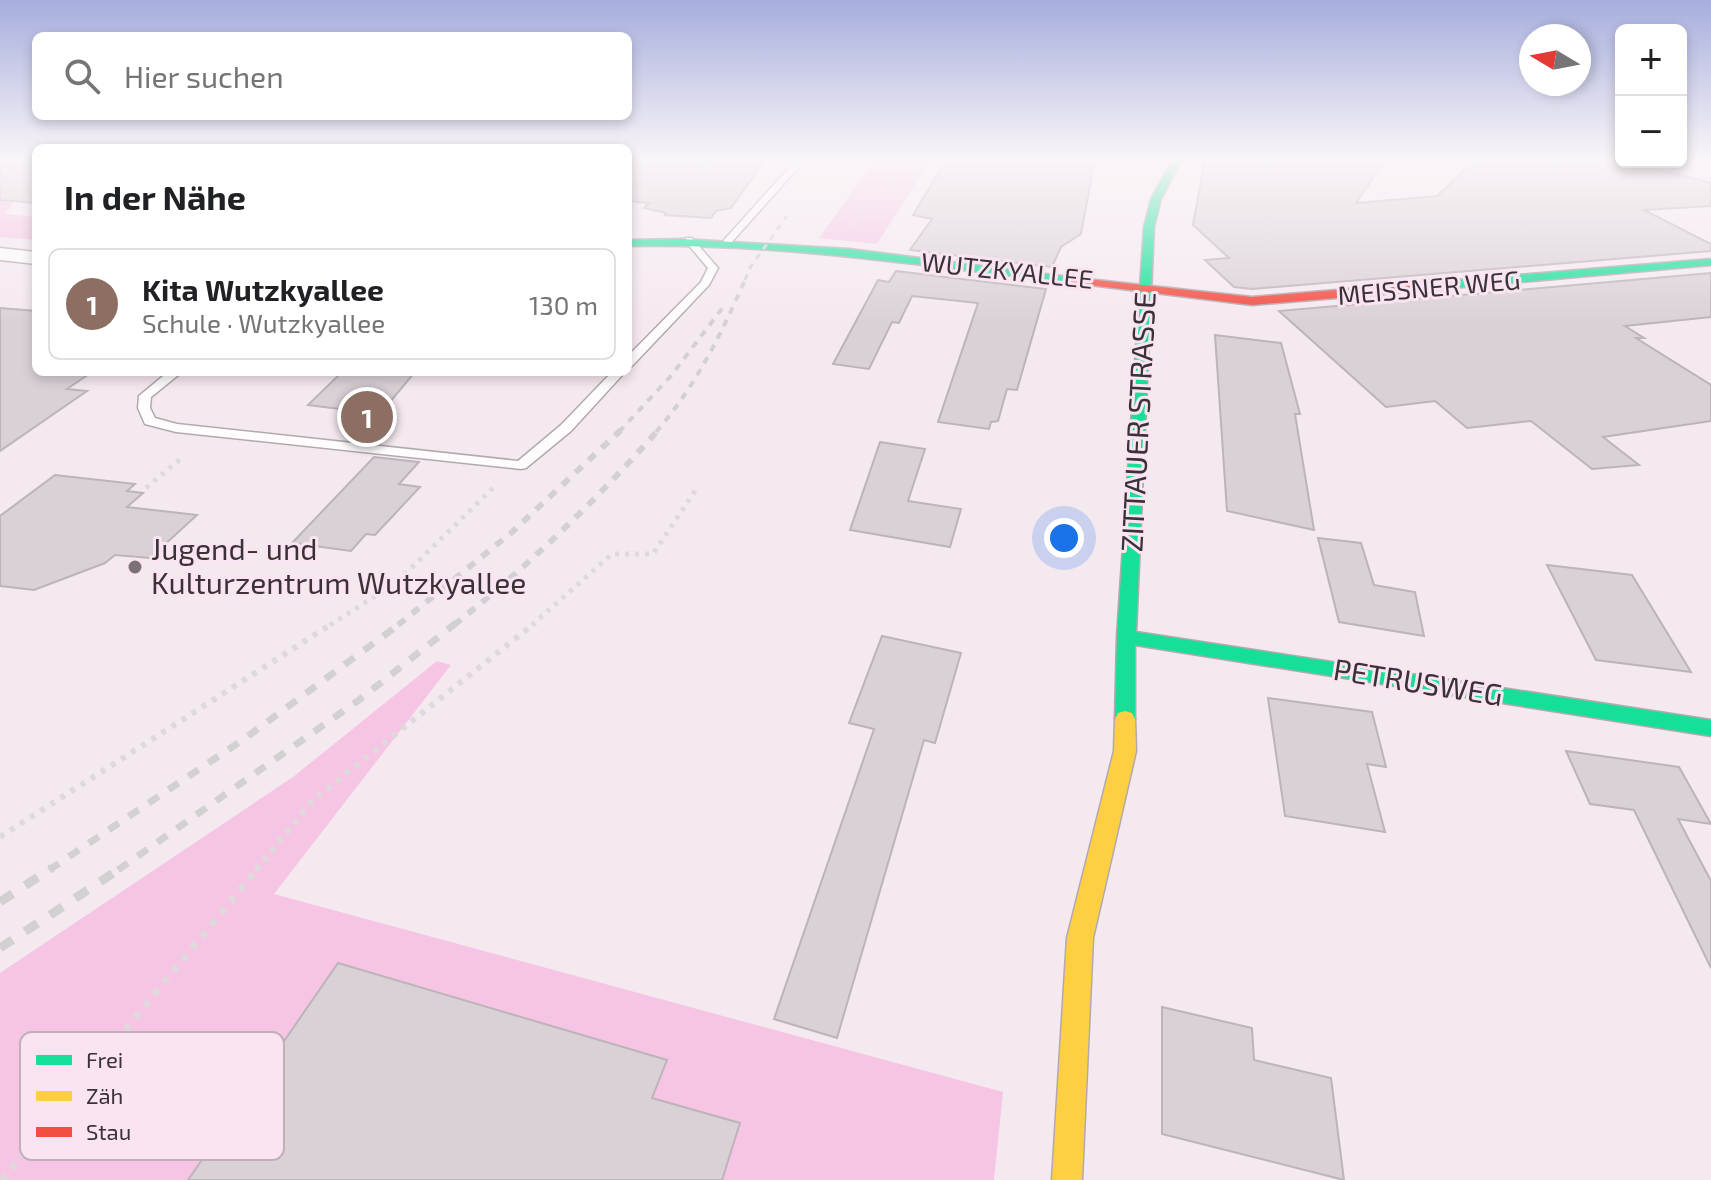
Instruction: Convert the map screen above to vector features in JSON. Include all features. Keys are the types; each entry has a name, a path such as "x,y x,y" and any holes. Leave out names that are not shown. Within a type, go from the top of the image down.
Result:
{"street":[{"name":"ZITTAUER STRASSE","path":"1067,1180 1080,938 1125,751 1126,637 1149,227 1152,214"},
{"name":"WUTZKYALLEE","path":"632,243 727,242 1147,287"},
{"path":"0,254 32,258"},
{"name":"MEISSNER WEG","path":"1147,287 1252,301 1279,301 1711,262"},
{"name":"PETRUSWEG","path":"1126,637 1711,728"}],"lane":[{"path":"727,242 752,214"},
{"path":"632,359 705,283 713,268 689,240"},
{"path":"171,376 145,396 144,408 150,421 212,433 521,465 566,428 615,376"}],"path":[{"path":"847,231 863,214"},
{"path":"146,488 212,433"},
{"path":"0,837 397,582 475,503 521,465"},
{"path":"123,1032 314,799 529,628 612,554 653,554 697,488"},
{"path":"2,1180 20,1158"}],"shaded area":[{"path":"0,214 32,217 32,240 0,237"},
{"path":"836,214 896,214 877,244 819,238"},
{"path":"437,661 451,665 274,894 1003,1092 994,1180 0,1180 0,973 293,777"}],"building":[{"path":"665,214 714,214 711,218"},
{"path":"1085,214 1081,234 1061,247 1052,267 910,250 932,219 913,215"},
{"path":"1195,214 1652,214 1711,244 1711,251 1252,289 1234,287 1205,260 1229,258 1193,225"},
{"path":"896,271 1046,289 1017,390 1007,389 998,421 991,422 989,429 938,422 978,303 912,296 899,323 892,322 869,369 833,364 878,280 889,282"},
{"path":"1711,273 1711,317 1625,326 1644,338 1636,338 1711,385 1711,421 1603,437 1639,465 1592,469 1531,421 1467,428 1435,401 1386,407 1279,311"},
{"path":"0,308 32,311 32,376 86,376 67,389 87,391 0,451"},
{"path":"1215,335 1281,343 1300,414 1295,414 1314,530 1227,511"},
{"path":"338,376 412,376 380,414 308,405"},
{"path":"880,442 925,449 908,501 961,509 950,547 850,530"},
{"path":"374,457 419,462 399,484 420,487 375,535 366,534 351,551 292,543"},
{"path":"55,475 135,484 127,491 143,493 127,507 197,515 150,558 115,555 105,563 34,590 0,586 0,516"},
{"path":"1318,538 1361,543 1374,585 1415,592 1424,636 1339,622"},
{"path":"1547,565 1632,575 1691,672 1596,660"},
{"path":"882,636 961,653 935,743 924,740 837,1038 774,1019 874,729 849,723"},
{"path":"1268,698 1372,712 1386,767 1367,764 1385,832 1285,816"},
{"path":"1566,751 1679,767 1711,824 1678,819 1711,881 1711,968 1634,810 1590,804"},
{"path":"338,963 667,1060 652,1098 740,1123 722,1180 188,1180 202,1160 284,1160 284,1041"},
{"path":"1162,1007 1252,1028 1254,1060 1331,1078 1344,1180 1162,1134"}],"railway":[{"path":"745,280 751,266 787,216"},
{"path":"656,432 707,359 746,278"},
{"path":"620,431 670,377 724,306"},
{"path":"454,625 560,532 658,430"},
{"path":"398,625 511,533 620,431"},
{"path":"51,869 244,739 401,623"},
{"path":"118,870 359,700 456,623"},
{"path":"0,902 51,869"},
{"path":"0,948 118,870"}],"traffic: fast":[{"path":"1125,719 1126,637 1149,227 1152,214"},
{"path":"632,243 738,243 794,247 1069,280"},
{"path":"1408,288 1711,262"},
{"path":"1126,637 1711,728"}],"traffic: slow":[{"path":"1067,1180 1080,938 1125,751 1125,719"}],"traffic: jam":[{"path":"1069,280 1252,301 1408,288"}],"place":[{"name":"Kita Wutzkyallee","path":"367,417"},
{"name":"Jugend- und Kulturzentrum Wutzkyallee","path":"135,567"}]}
